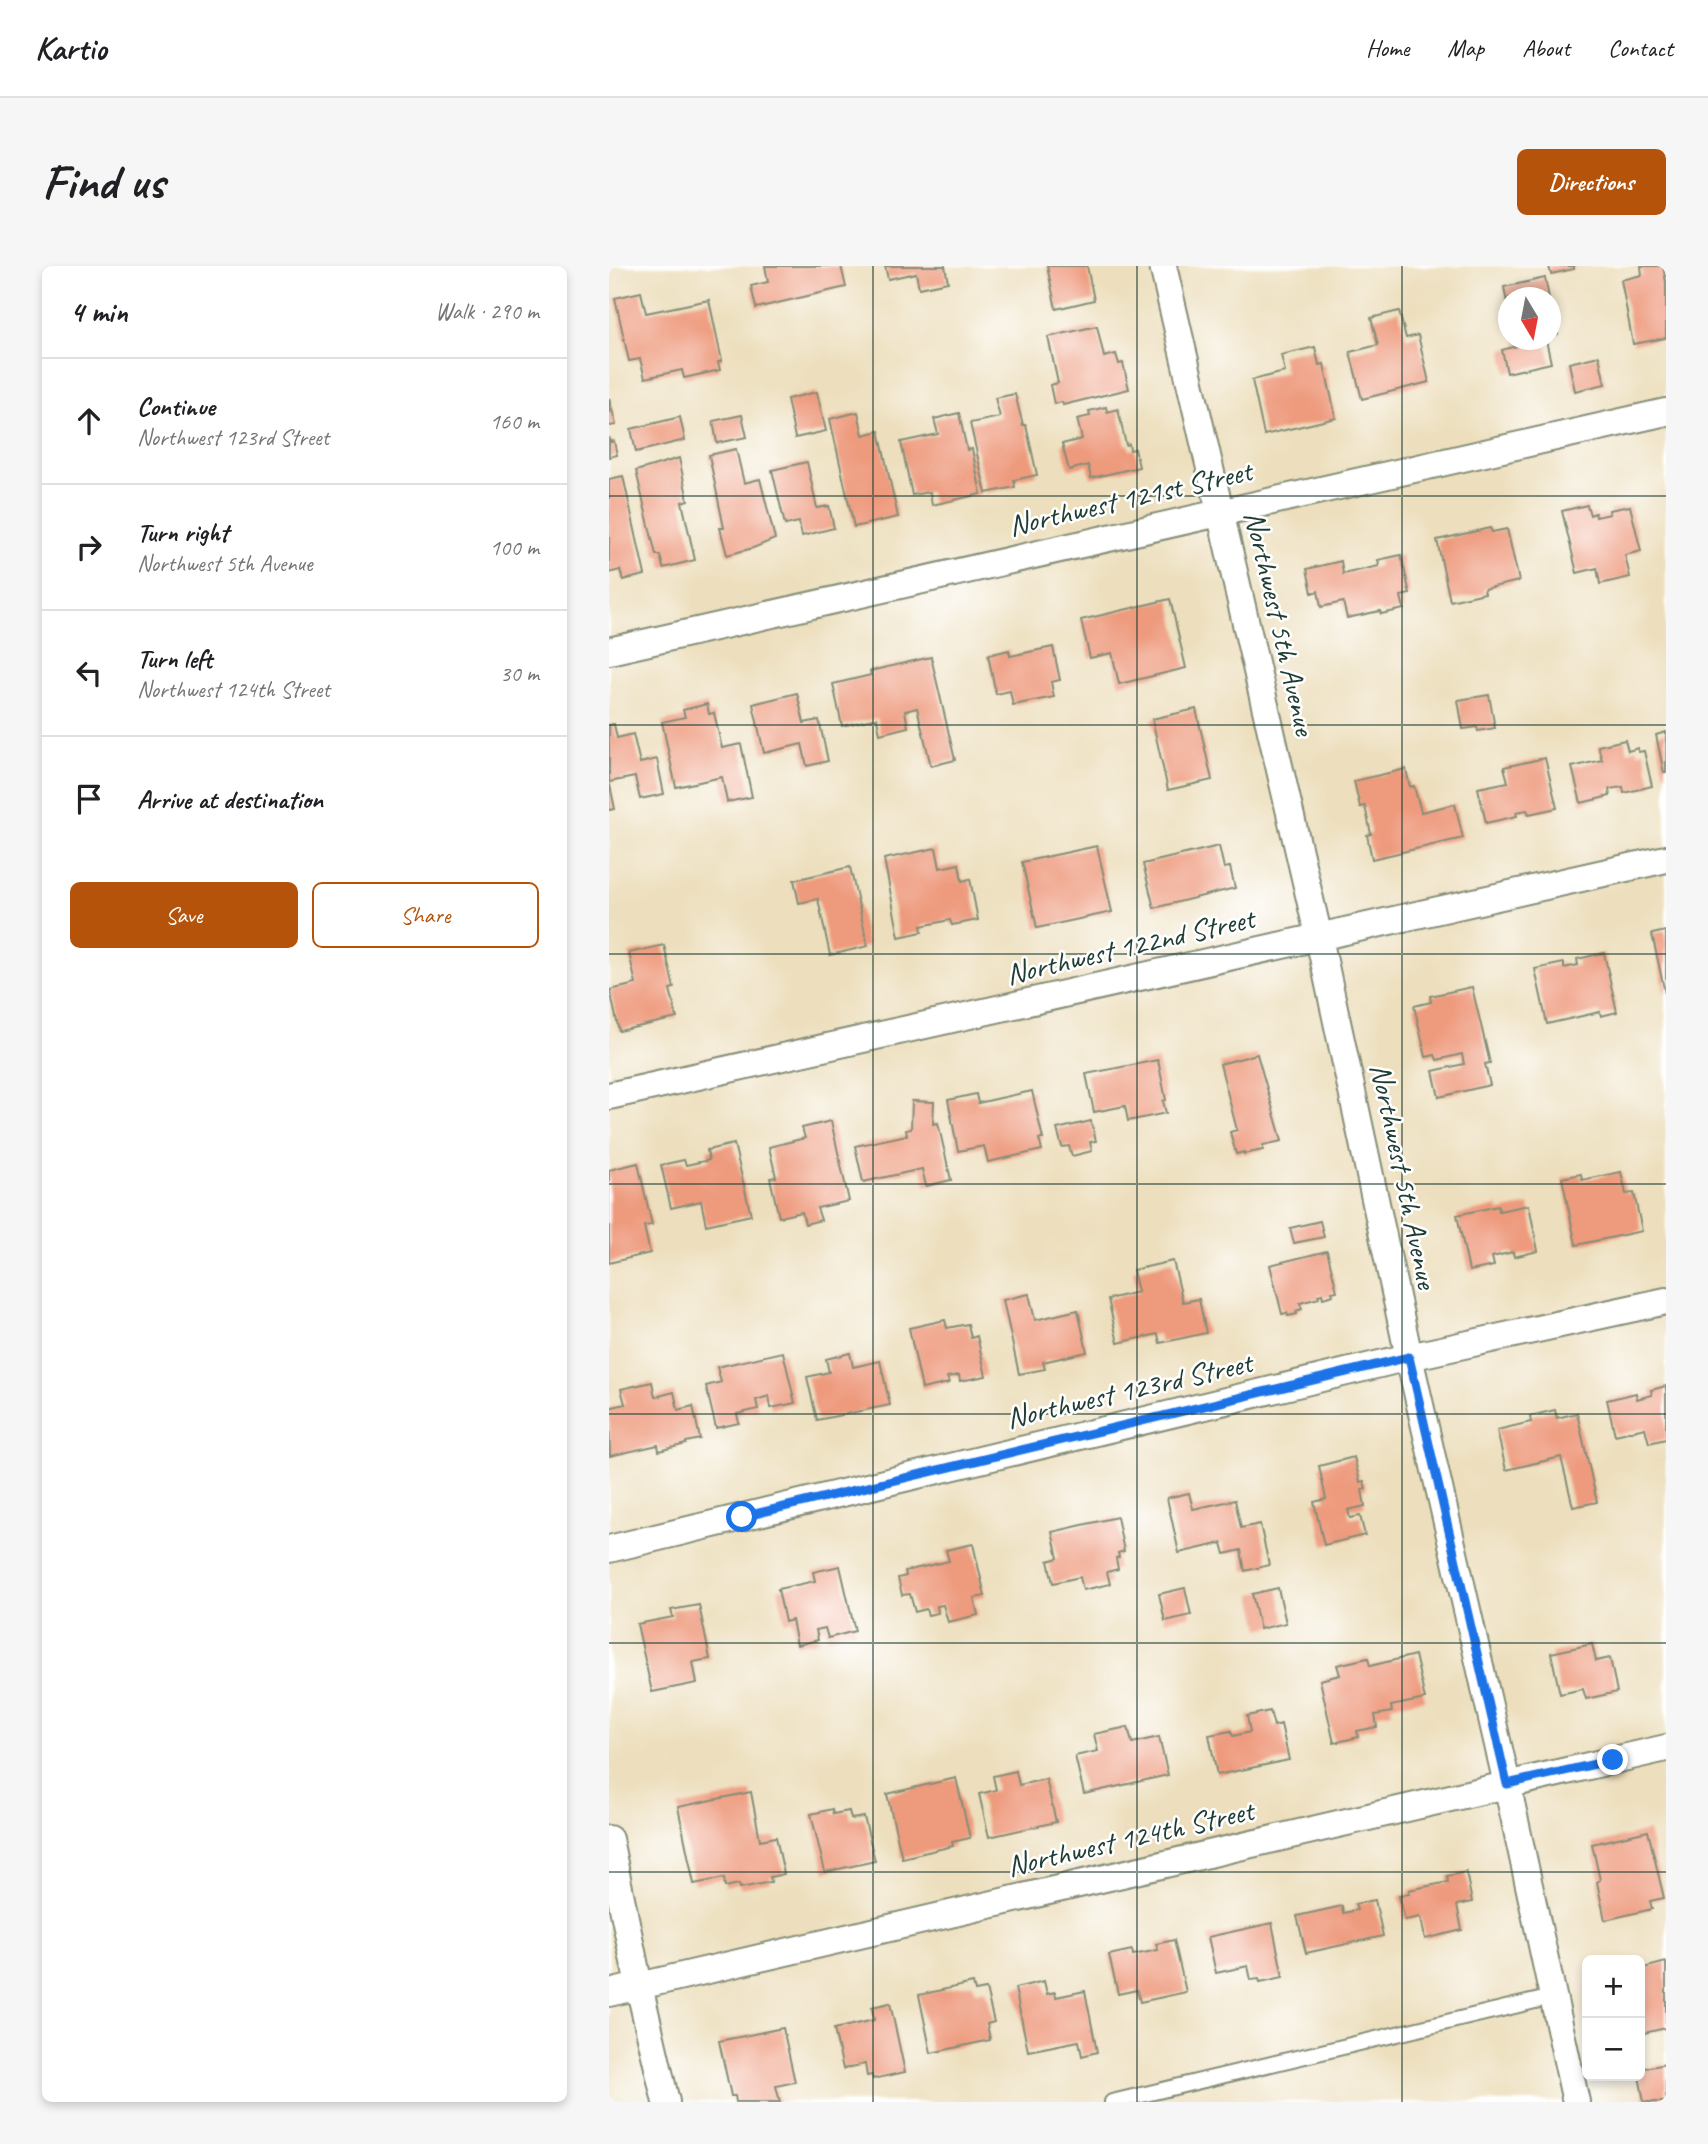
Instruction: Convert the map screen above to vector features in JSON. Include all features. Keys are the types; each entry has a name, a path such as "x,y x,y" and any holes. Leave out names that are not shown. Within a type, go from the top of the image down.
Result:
{"street":[{"name":"Northwest 5th Avenue","path":"1163,266 1319,938 1409,1357 1507,1784 1576,2102"},
{"name":"Northwest 121st Street","path":"609,651 1666,412"},
{"name":"Northwest 122nd Street","path":"609,1096 1666,859"},
{"name":"Northwest 123rd Street","path":"609,1549 1409,1357 1666,1301"},
{"name":"Northwest 124th Street","path":"609,1993 1666,1748"},
{"path":"609,1839 666,2102"}],"lane":[{"path":"1112,2102 1552,1997"}],"building":[{"path":"765,266 841,266 846,287 756,308 751,286 768,282"},
{"path":"885,266 945,266 948,282 919,288 916,273 888,279"},
{"path":"1047,266 1087,266 1094,300 1056,309"},
{"path":"1549,266 1574,266 1574,269 1551,274"},
{"path":"1641,266 1663,266 1666,282 1666,338 1633,344 1621,280 1642,275"},
{"path":"1545,278 1547,287 1504,287"},
{"path":"641,292 646,313 709,300 722,361 718,362 720,370 684,378 682,370 645,378 640,359 629,361 615,298"},
{"path":"1399,311 1406,338 1418,335 1429,382 1362,399 1350,352 1378,345 1371,318"},
{"path":"1097,326 1104,357 1116,354 1119,364 1123,363 1129,389 1063,405 1062,402 1054,404 1050,385 1058,383 1048,337"},
{"path":"1315,347 1319,365 1324,364 1336,418 1264,435 1252,380 1285,372 1281,355"},
{"path":"1502,350 1548,350 1551,363 1507,373"},
{"path":"1599,356 1605,384 1575,391 1569,363"},
{"path":"817,392 826,431 795,438 787,399"},
{"path":"1015,394 1023,425 1026,425 1037,475 1014,480 1015,487 986,493 970,423 1000,417 995,398"},
{"path":"609,398 616,425 609,426"},
{"path":"1106,407 1107,412 1118,409 1126,445 1129,444 1130,450 1135,449 1139,467 1091,478 1088,465 1069,470 1062,444 1082,439 1077,419 1090,416 1089,411"},
{"path":"858,412 863,435 879,431 898,517 854,527 830,419"},
{"path":"959,413 967,450 972,449 981,494 932,505 930,492 912,495 901,442 938,434 934,419"},
{"path":"742,415 747,437 717,443 713,421"},
{"path":"680,417 685,440 636,452 631,429"},
{"path":"609,437 611,442 614,441 617,455 609,457"},
{"path":"736,449 744,483 760,479 775,539 727,555 720,528 724,528 709,455"},
{"path":"679,458 688,500 682,502 695,560 663,568 660,555 656,555 636,471"},
{"path":"807,462 817,508 829,506 834,528 802,536 799,522 785,525 772,470"},
{"path":"623,476 645,575 623,580 620,570 609,573 609,479"},
{"path":"1587,505 1590,515 1595,513 1596,517 1610,514 1609,510 1630,506 1641,551 1625,555 1630,577 1600,584 1597,568 1577,573 1562,511"},
{"path":"1490,528 1492,532 1507,529 1519,581 1450,601 1437,540"},
{"path":"1401,555 1410,594 1401,596 1404,609 1347,618 1343,602 1321,607 1318,591 1312,593 1307,569 1341,561 1343,574 1379,566 1378,560"},
{"path":"1170,599 1186,668 1119,684 1112,653 1090,658 1081,620"},
{"path":"1053,647 1060,680 1051,682 1054,697 1013,705 1010,691 996,694 988,655 1009,650 1010,656"},
{"path":"931,657 955,760 931,766 917,708 905,711 908,727 880,734 877,718 842,726 833,684 871,675 870,671"},
{"path":"797,693 804,723 819,720 828,761 807,766 802,744 764,753 753,704"},
{"path":"1489,695 1495,728 1478,731 1477,727 1463,729 1458,700"},
{"path":"707,704 709,714 714,713 722,748 741,744 752,797 727,802 722,777 676,787 662,722 685,717 683,710"},
{"path":"1196,709 1212,780 1168,790 1152,719"},
{"path":"614,724 617,738 633,734 640,763 657,759 664,794 640,799 635,777 609,782 609,725"},
{"path":"1666,732 1666,773 1664,773 1656,735"},
{"path":"1625,740 1628,751 1638,748 1638,752 1644,751 1652,786 1624,793 1623,787 1609,789 1610,796 1581,803 1572,767 1602,760 1598,746"},
{"path":"1545,758 1557,808 1529,814 1527,810 1516,812 1517,816 1486,823 1478,788 1508,782 1504,767"},
{"path":"1406,769 1410,787 1414,786 1421,812 1455,804 1463,838 1372,859 1367,835 1371,834 1365,806 1360,807 1354,781"},
{"path":"609,786 615,809 609,810"},
{"path":"1097,846 1112,912 1037,928 1022,862"},
{"path":"1219,846 1224,868 1230,867 1235,888 1154,908 1143,864"},
{"path":"936,848 940,868 959,864 962,881 970,879 978,920 952,925 950,920 921,926 922,932 899,937 884,859"},
{"path":"850,867 868,946 830,955 818,899 799,903 794,880"},
{"path":"1666,931 1666,993 1665,993 1652,934"},
{"path":"664,945 674,988 670,989 677,1018 619,1031 610,990 636,984 629,953"},
{"path":"1604,953 1617,1012 1601,1016 1600,1012 1547,1024 1535,969 1564,963 1564,968 1578,965 1577,959"},
{"path":"1472,987 1490,1063 1485,1064 1490,1085 1439,1097 1433,1071 1464,1064 1462,1054 1437,1060 1435,1055 1426,1057 1414,1006 1431,1002 1430,996"},
{"path":"1257,1054 1282,1141 1263,1145 1263,1150 1236,1154 1230,1132 1237,1130 1220,1064"},
{"path":"1158,1060 1166,1113 1128,1121 1125,1106 1094,1112 1086,1074"},
{"path":"1032,1091 1043,1139 1039,1139 1042,1150 988,1162 984,1146 958,1151 948,1100 976,1094 978,1103"},
{"path":"912,1101 934,1102 933,1124 938,1123 951,1180 926,1186 922,1169 863,1182 855,1146 907,1135 906,1130 911,1129"},
{"path":"831,1121 849,1201 817,1208 821,1220 805,1224 802,1212 779,1217 770,1178 776,1177 769,1147 805,1138 802,1128"},
{"path":"1091,1121 1096,1141 1090,1142 1092,1151 1072,1156 1069,1146 1062,1147 1057,1129"},
{"path":"734,1144 751,1215 706,1225 701,1201 671,1208 661,1165 684,1160 686,1165 709,1160 707,1150"},
{"path":"638,1163 652,1225 644,1226 650,1253 609,1263 609,1170"},
{"path":"1621,1172 1626,1194 1634,1193 1642,1231 1576,1245 1562,1178 1581,1174 1582,1180"},
{"path":"1529,1205 1538,1251 1514,1257 1513,1252 1492,1257 1494,1266 1469,1271 1457,1215 1498,1206 1499,1211"},
{"path":"1320,1221 1324,1237 1294,1243 1290,1228"},
{"path":"1327,1251 1337,1291 1332,1292 1333,1295 1323,1298 1322,1294 1318,1295 1319,1298 1300,1303 1302,1309 1296,1311 1297,1314 1282,1314 1270,1265"},
{"path":"1173,1261 1183,1302 1199,1299 1206,1333 1160,1343 1158,1334 1118,1343 1108,1299 1138,1292 1133,1270"},
{"path":"1029,1294 1035,1320 1078,1310 1087,1352 1043,1362 1045,1369 1019,1374 1003,1300"},
{"path":"945,1320 947,1328 968,1324 971,1338 977,1336 986,1376 960,1381 959,1375 947,1377 949,1383 922,1389 909,1328"},
{"path":"783,1352 795,1403 771,1408 769,1396 756,1400 758,1409 737,1414 739,1423 716,1428 706,1386 721,1382 717,1367"},
{"path":"850,1353 853,1367 880,1361 890,1405 817,1420 807,1377 829,1372 826,1359"},
{"path":"652,1382 655,1397 674,1392 678,1410 693,1406 700,1439 659,1451 658,1445 610,1456 609,1408 625,1404 621,1389"},
{"path":"1666,1386 1666,1439 1649,1443 1645,1428 1615,1435 1607,1400 1636,1393 1637,1399 1652,1395 1651,1390"},
{"path":"1555,1410 1557,1418 1577,1413 1597,1502 1573,1507 1561,1457 1506,1470 1497,1430 1531,1422 1530,1416"},
{"path":"1354,1457 1360,1482 1364,1481 1366,1489 1362,1490 1365,1506 1348,1510 1350,1518 1360,1516 1365,1535 1324,1545 1314,1502 1326,1499 1319,1466"},
{"path":"1189,1493 1193,1509 1235,1500 1241,1528 1260,1524 1269,1565 1245,1571 1241,1550 1225,1554 1222,1543 1179,1553 1167,1498"},
{"path":"1117,1517 1124,1551 1118,1553 1119,1557 1116,1558 1118,1569 1107,1572 1110,1584 1083,1590 1080,1577 1053,1583 1048,1561 1058,1558 1052,1532"},
{"path":"973,1544 985,1596 974,1598 978,1615 948,1622 943,1605 937,1606 938,1613 928,1615 926,1609 915,1612 910,1594 902,1595 898,1578 906,1576 905,1571 949,1561 946,1550"},
{"path":"840,1566 855,1631 828,1638 825,1628 816,1630 818,1640 797,1645 792,1620 785,1622 778,1589 815,1581 813,1572"},
{"path":"1185,1588 1191,1615 1165,1621 1159,1594"},
{"path":"1278,1588 1286,1623 1260,1629 1252,1594"},
{"path":"699,1605 710,1659 693,1662 697,1683 652,1692 637,1624 673,1617 671,1610"},
{"path":"1592,1644 1596,1661 1610,1658 1617,1692 1586,1699 1583,1689 1560,1694 1551,1653"},
{"path":"1415,1655 1425,1699 1391,1706 1392,1712 1375,1715 1377,1727 1357,1731 1358,1737 1334,1743 1320,1680 1340,1675 1337,1665 1368,1658 1370,1666"},
{"path":"1270,1711 1274,1726 1281,1724 1289,1760 1217,1775 1209,1735 1231,1731 1233,1736 1250,1732 1247,1716"},
{"path":"1128,1727 1132,1743 1159,1737 1168,1775 1084,1794 1075,1756 1098,1751 1094,1734"},
{"path":"1016,1771 1019,1785 1046,1779 1056,1822 989,1837 979,1794 996,1790 993,1776"},
{"path":"956,1778 970,1838 952,1842 953,1846 902,1858 887,1794"},
{"path":"751,1792 760,1840 776,1837 784,1874 770,1877 771,1882 740,1888 739,1884 725,1887 724,1878 694,1884 678,1807"},
{"path":"832,1809 833,1814 849,1811 851,1819 864,1817 875,1861 825,1872 811,1814"},
{"path":"1648,1831 1664,1898 1650,1901 1652,1909 1605,1920 1592,1844"},
{"path":"1466,1872 1472,1902 1457,1905 1462,1930 1425,1939 1421,1917 1405,1920 1399,1896 1409,1894 1409,1890 1448,1882 1447,1876"},
{"path":"1375,1900 1383,1936 1306,1953 1297,1916 1342,1906 1343,1913 1357,1910 1355,1904"},
{"path":"1272,1923 1283,1977 1260,1982 1259,1979 1251,1980 1248,1966 1216,1973 1208,1937"},
{"path":"1174,1940 1186,1992 1140,2002 1137,1990 1118,1994 1109,1955 1132,1950 1133,1955 1158,1950 1156,1944"},
{"path":"1666,1962 1666,2028 1645,2033 1645,2018 1645,1968"},
{"path":"1044,1981 1047,1994 1055,1992 1056,1997 1085,1991 1097,2052 1082,2056 1079,2041 1028,2051 1015,1988"},
{"path":"973,1983 975,1991 986,1989 994,2022 987,2024 990,2040 931,2053 919,1995"},
{"path":"890,2003 905,2072 873,2079 872,2075 867,2076 865,2064 843,2069 834,2029 874,2020 872,2007"},
{"path":"783,2028 795,2082 776,2086 780,2102 736,2102 735,2096 731,2096 719,2041"},
{"path":"1666,2064 1666,2102 1644,2102 1640,2081 1645,2081 1645,2068"}],"route":[{"path":"742,1517 1409,1357 1507,1784 1613,1760"}]}
